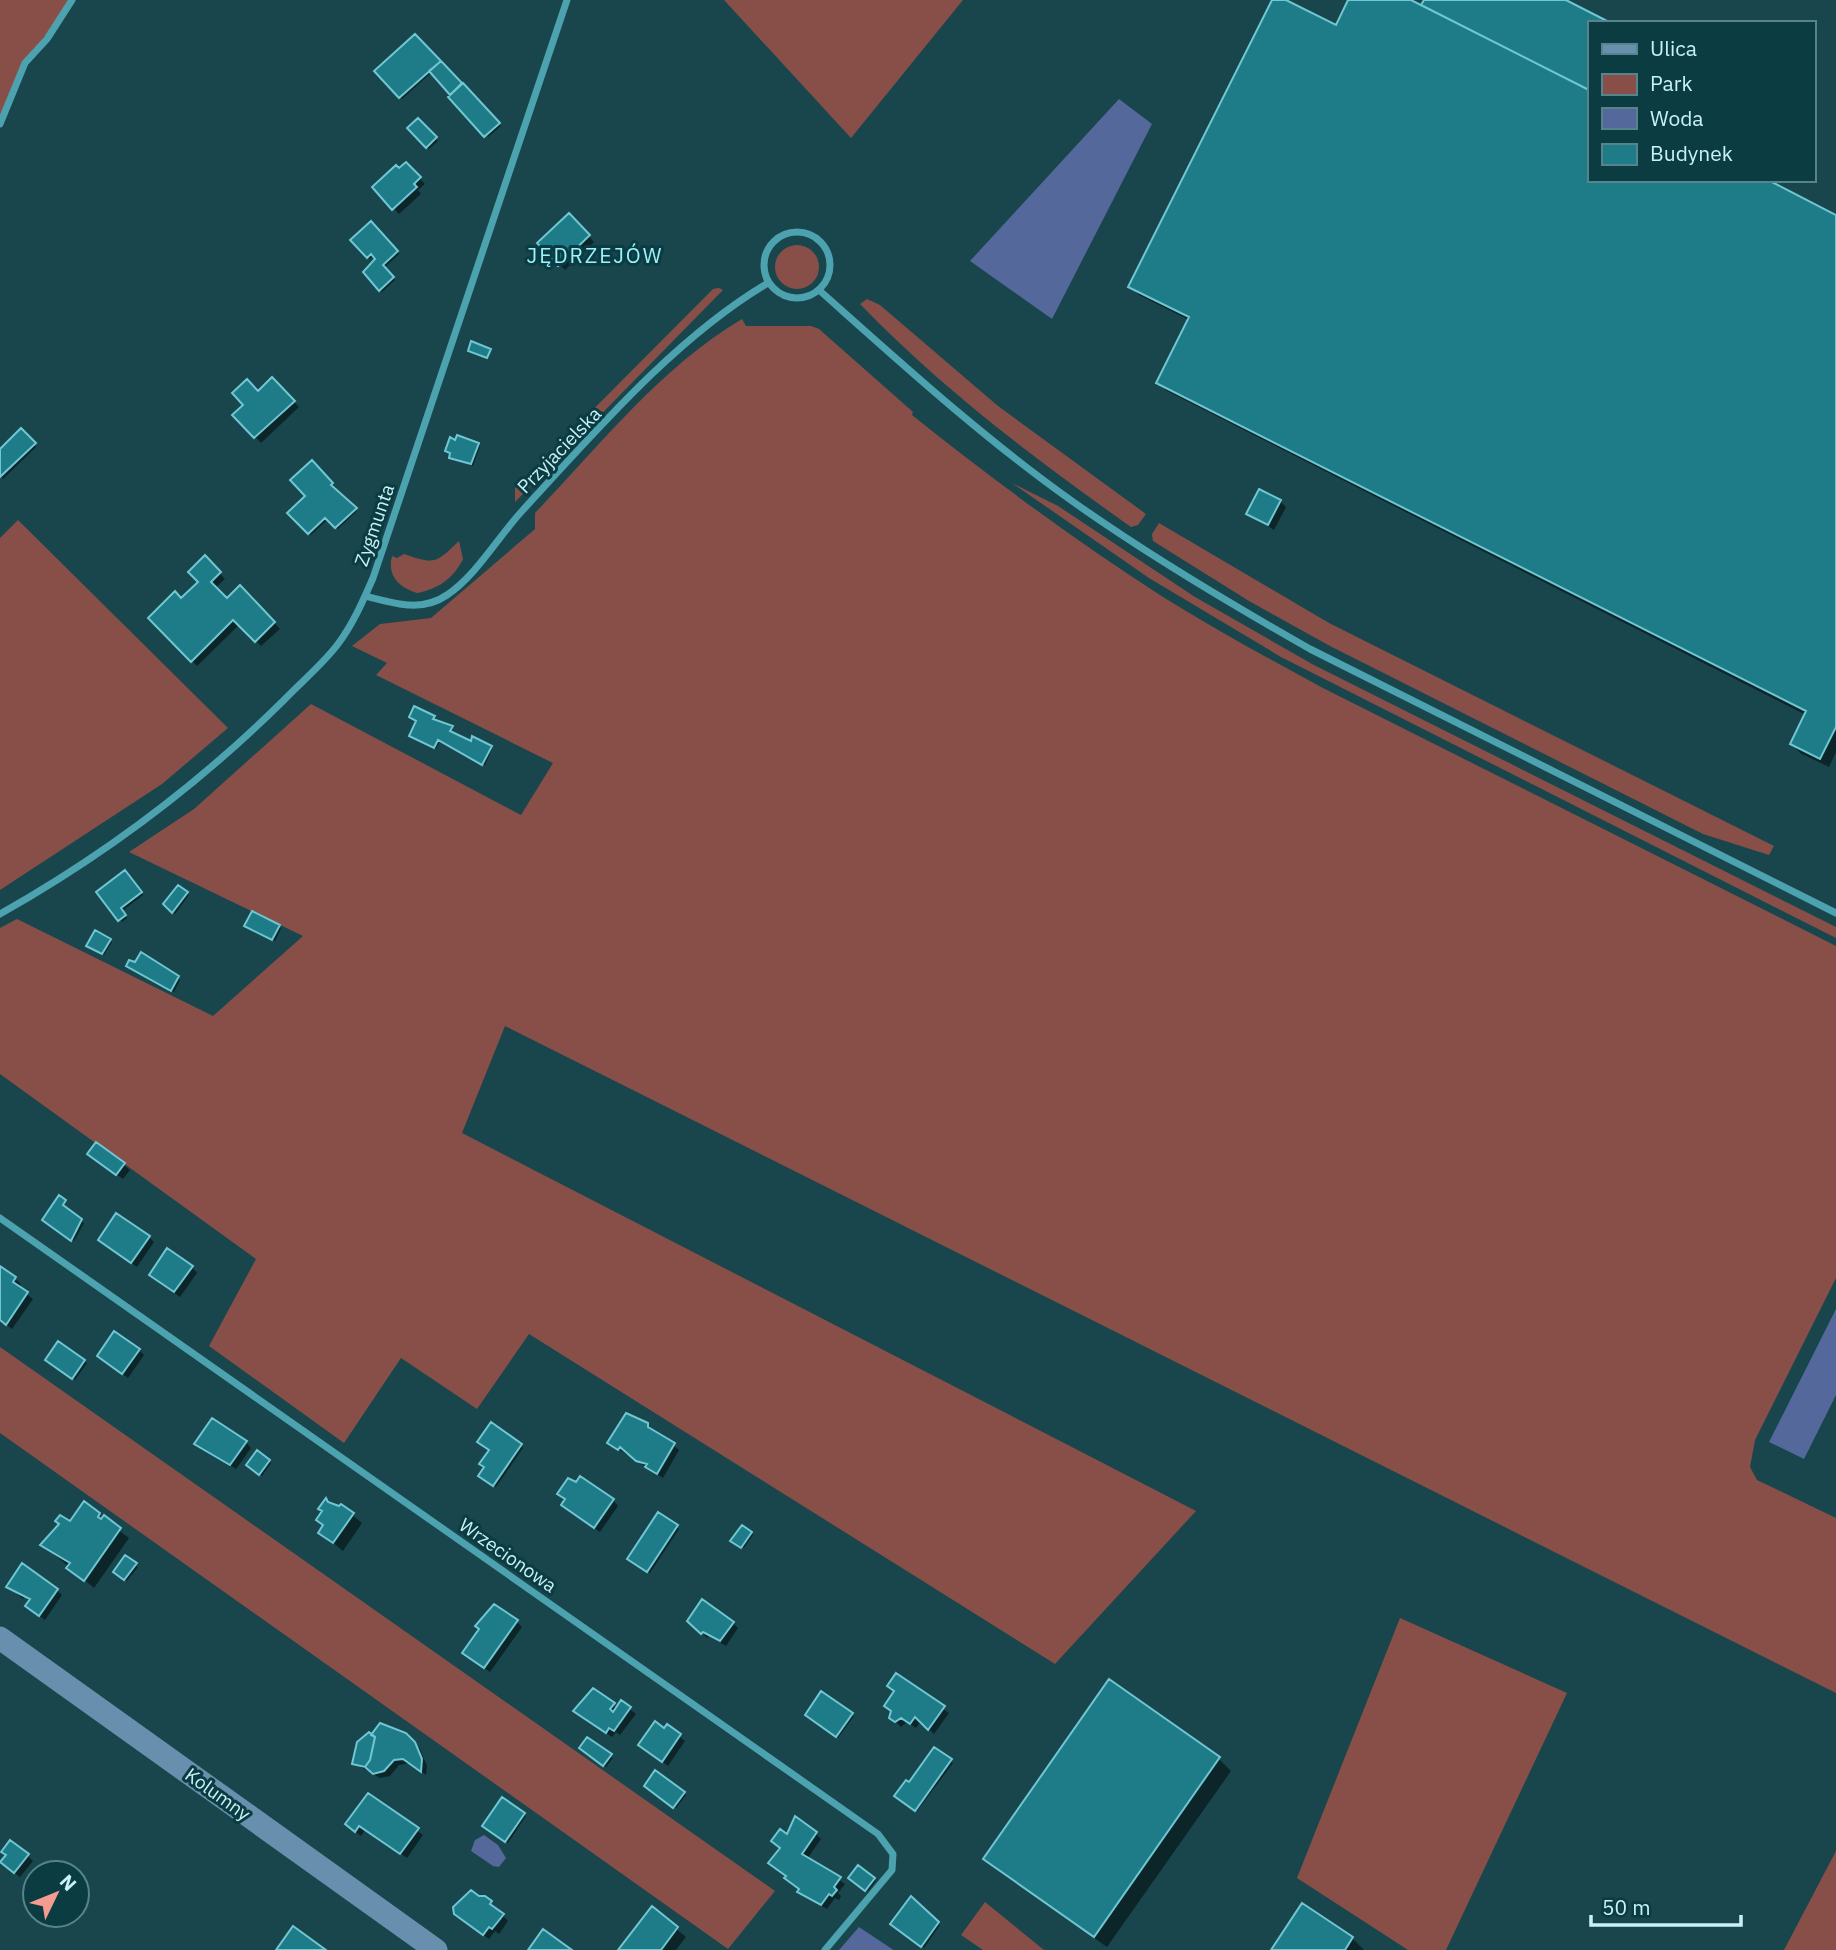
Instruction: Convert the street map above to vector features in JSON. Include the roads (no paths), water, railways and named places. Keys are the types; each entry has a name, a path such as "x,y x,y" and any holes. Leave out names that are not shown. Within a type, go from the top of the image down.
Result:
{"street":[{"path":"0,124 25,63 47,39 72,0"},
{"name":"Zygmunta","path":"0,914 148,818 253,730 336,646 365,596 567,0"},
{"path":"800,232 818,239 828,255 829,273 820,290 802,298 792,298 783,296 768,283 763,265 768,247 782,235 800,232"},
{"name":"Przyjacielska","path":"365,596 415,607 447,595 666,361 739,300 768,283"},
{"path":"820,290 900,365 1070,500 1231,604 1310,649 1836,913"},
{"name":"Wrzecionowa","path":"0,1217 878,1834 893,1854 892,1870 825,1950"},
{"name":"Kolumny","path":"0,1638 436,1950"}],"water":[{"path":"1119,99 1152,124 1052,319 970,261"},
{"path":"1836,1309 1836,1395 1804,1459 1769,1442"},
{"path":"484,1835 498,1845 506,1858 499,1867 493,1866 471,1851 475,1840"},
{"path":"859,1927 892,1949 893,1950 839,1950"}],"district":[{"name":"JĘDRZEJÓW","path":"595,255"}]}
